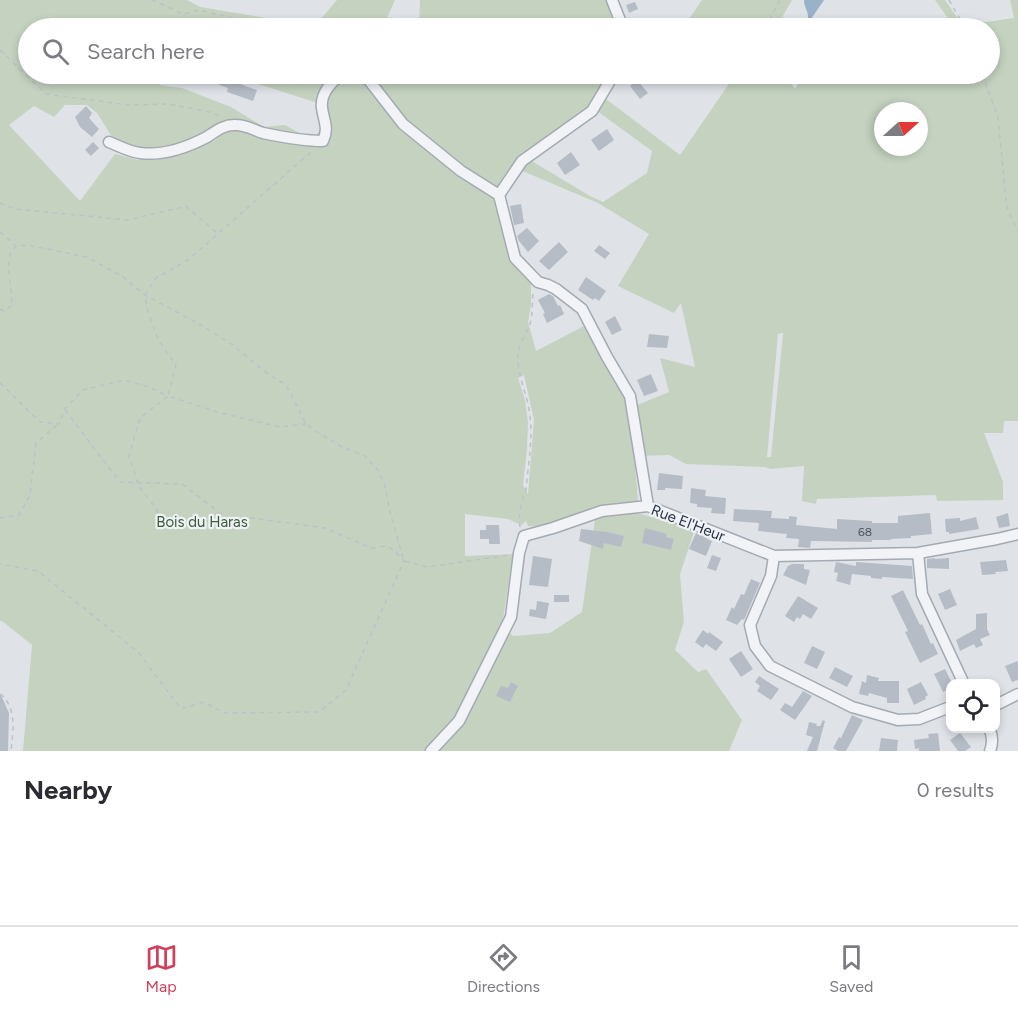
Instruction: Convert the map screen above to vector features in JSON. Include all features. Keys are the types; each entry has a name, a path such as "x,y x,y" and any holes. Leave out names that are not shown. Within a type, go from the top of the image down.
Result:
{"street":[{"path":"612,0 619,18"},
{"path":"109,142 138,153 161,154 183,148 224,126 236,124 262,132 323,141 327,127 321,105 330,84"},
{"path":"372,84 403,124 461,171 499,195 516,258 538,282 556,289 582,309 606,357 630,396 648,506"},
{"path":"499,195 522,161 592,111 608,84"},
{"name":"Rue El'Heur","path":"524,536 602,511 648,506 774,556 918,553 1018,534"},
{"path":"431,751 459,721 511,617 519,553 524,536"},
{"path":"918,553 922,594 962,679"},
{"path":"774,556 771,576 750,625 755,646 770,666 852,707 898,720 919,719 946,709"},
{"path":"1000,703 1018,694"},
{"path":"990,751 991,733"}],"path":[{"path":"152,0 183,14 199,9 234,18"},
{"path":"770,18 780,0"},
{"path":"949,0 959,18"},
{"path":"0,50 18,67"},
{"path":"36,84 46,94 129,105 169,104 209,112 236,124"},
{"path":"986,84 998,117 1007,209 1018,231"},
{"path":"323,141 188,260 156,278 146,295 147,309 159,341 176,365 168,396 141,418 129,456 139,487 156,508 162,523 180,530 193,521 245,517 325,528 371,548 387,546 404,561 428,567 519,553"},
{"path":"0,203 15,209 128,220 186,206 217,234"},
{"path":"0,232 16,246 27,245 87,257 123,277 146,295 201,324 233,345 286,386 306,424 342,447 365,456 377,469 384,483 404,561 346,690 319,712 225,713 203,702 181,709 138,652 38,570 0,564"},
{"path":"0,309 3,311 12,306 9,278 10,256 16,246"},
{"path":"524,536 520,529 519,512 526,490 531,418 517,355 521,340 529,327 533,308 532,294 538,282"},
{"path":"0,518 19,515 30,495 36,443 58,424 65,409 83,390 124,380 217,412 280,427 306,424"},
{"path":"0,383 40,422 58,424"},
{"path":"65,409 120,482 182,484 229,520"},
{"path":"0,695 8,702 14,718 11,751"}],"green space":[{"name":"Bois du Haras","path":"0,0 187,0 200,7 267,18 18,18 18,84 160,84 182,88 231,107 264,127 285,125 312,140 329,119 326,102 335,84 369,84 402,130 497,200 511,255 516,265 531,282 528,322 536,351 586,325 626,396 638,501 615,503 545,527 528,526 526,521 521,525 508,519 465,514 465,556 516,554 511,566 502,626 513,636 550,633 582,612 595,519 618,511 633,512 695,529 680,574 684,622 675,650 698,672 706,669 742,720 729,751 23,751 32,645 0,621","holes":["65,105 87,105 97,113 116,143 157,152 182,147 224,125 232,130 175,154 138,160 115,154 80,201 9,125 34,106 54,117","524,375 534,420 528,494 523,485 528,422 525,400 518,378"]},
{"path":"337,0 395,0 387,18 322,18"},
{"path":"420,0 609,0 614,18 419,18"},
{"path":"702,0 792,0 782,18 690,18"},
{"path":"935,0 945,0 957,18 948,18"},
{"path":"1010,0 1018,0 1018,421 1004,421 1003,433 984,433 1003,482 1003,500 937,501 936,495 817,499 816,504 802,501 804,466 770,469 686,464 669,455 642,456 635,406 669,392 660,358 695,367 681,303 674,313 618,286 649,234 598,203 520,170 530,160 603,202 647,173 652,151 597,111 606,99 680,155 729,84 791,84 795,89 798,84 1000,84 1000,20 1014,18","holes":["783,333 771,457 767,457 778,334"]},
{"path":"258,84 333,84 318,103"},
{"path":"375,84 605,84 591,110 522,159 501,189 492,188 425,138 395,109"}],"water":[{"path":"804,0 824,0 812,18 808,18"}],"building":[{"path":"635,2 638,9 629,13 626,5"},
{"path":"217,84 240,84 257,90 253,101 227,92 228,88"},
{"path":"640,84 648,93 640,99 630,86"},
{"path":"86,106 92,113 89,118 99,129 92,137 80,127 75,117"},
{"path":"607,129 614,140 599,151 591,140"},
{"path":"93,142 99,148 91,156 85,150"},
{"path":"571,152 580,165 565,175 557,163"},
{"path":"521,204 524,223 514,225 510,206"},
{"path":"527,228 539,241 528,252 517,236"},
{"path":"559,242 568,252 549,270 539,261"},
{"path":"599,245 610,253 605,259 594,251"},
{"path":"586,277 606,291 599,301 595,298 593,300 578,290"},
{"path":"549,294 553,296 558,306 560,305 564,314 547,323 538,300"},
{"path":"615,316 622,330 612,335 605,322"},
{"path":"649,334 669,336 667,348 647,347"},
{"path":"651,374 658,391 644,396 637,380"},
{"path":"659,473 683,476 682,489 657,490"},
{"path":"691,488 706,490 705,496 726,498 725,514 711,513 712,508 697,507 697,504 690,503"},
{"path":"734,509 772,511 771,518 797,517 796,525 837,529 837,519 898,523 898,516 930,513 932,534 891,540 872,540 872,542 811,541 810,548 798,547 799,539 786,538 787,534 758,531 759,523 733,521"},
{"path":"1008,513 1010,526 999,528 996,517"},
{"path":"976,517 979,529 949,534 946,532 945,519 960,518 960,521"},
{"path":"486,525 499,525 500,544 489,544 489,539 480,539 480,530 486,530"},
{"path":"645,528 667,534 666,537 674,539 671,550 642,543"},
{"path":"581,529 624,536 621,547 604,543 603,549 579,541"},
{"path":"696,533 712,541 706,556 689,549"},
{"path":"712,555 721,558 716,571 707,568"},
{"path":"533,556 552,559 548,587 529,585"},
{"path":"949,558 949,569 927,568 927,559"},
{"path":"1006,560 1008,571 982,575 980,562"},
{"path":"836,562 856,566 856,562 912,566 913,579 882,577 882,579 852,574 850,585 836,581 838,573 834,572"},
{"path":"804,564 804,569 810,570 806,585 783,575 788,566"},
{"path":"751,579 760,583 744,620 742,619 737,625 726,620 741,594 744,595"},
{"path":"950,589 957,605 945,610 938,594"},
{"path":"903,590 920,625 922,624 938,654 920,663 891,596"},
{"path":"554,595 569,595 569,602 554,602"},
{"path":"798,596 818,608 811,619 803,614 794,622 785,616"},
{"path":"537,601 549,603 546,619 529,616 530,609 536,610"},
{"path":"987,613 987,629 990,635 980,639 983,645 976,648 974,644 960,651 956,640 976,629 976,614"},
{"path":"703,630 723,642 716,651 706,644 703,648 695,642"},
{"path":"812,646 825,652 817,669 804,663"},
{"path":"741,651 753,669 741,677 729,659"},
{"path":"1018,661 1018,680 1012,682 1005,666"},
{"path":"835,667 853,676 847,687 829,678"},
{"path":"945,669 950,679 946,679 946,690 943,692 934,674"},
{"path":"867,675 879,678 878,681 899,681 899,703 887,703 887,698 869,693 868,696 859,694 862,681 866,683"},
{"path":"759,676 779,689 771,700 757,691 760,686 755,682"},
{"path":"511,682 518,686 510,702 496,696 501,686 508,688"},
{"path":"921,682 928,695 926,699 914,705 907,689"},
{"path":"803,691 812,696 795,720 780,710 785,703 792,707"},
{"path":"0,693 9,713 8,751 0,751"},
{"path":"852,715 863,720 846,751 838,751 833,748 839,737 841,738"},
{"path":"823,720 825,721 817,751 807,751 813,737 806,735 809,722 820,726"},
{"path":"938,733 940,751 915,749 914,740 929,738 928,734"},
{"path":"960,733 971,747 965,751 958,751 950,740"},
{"path":"881,738 898,740 897,751 879,751"}]}
